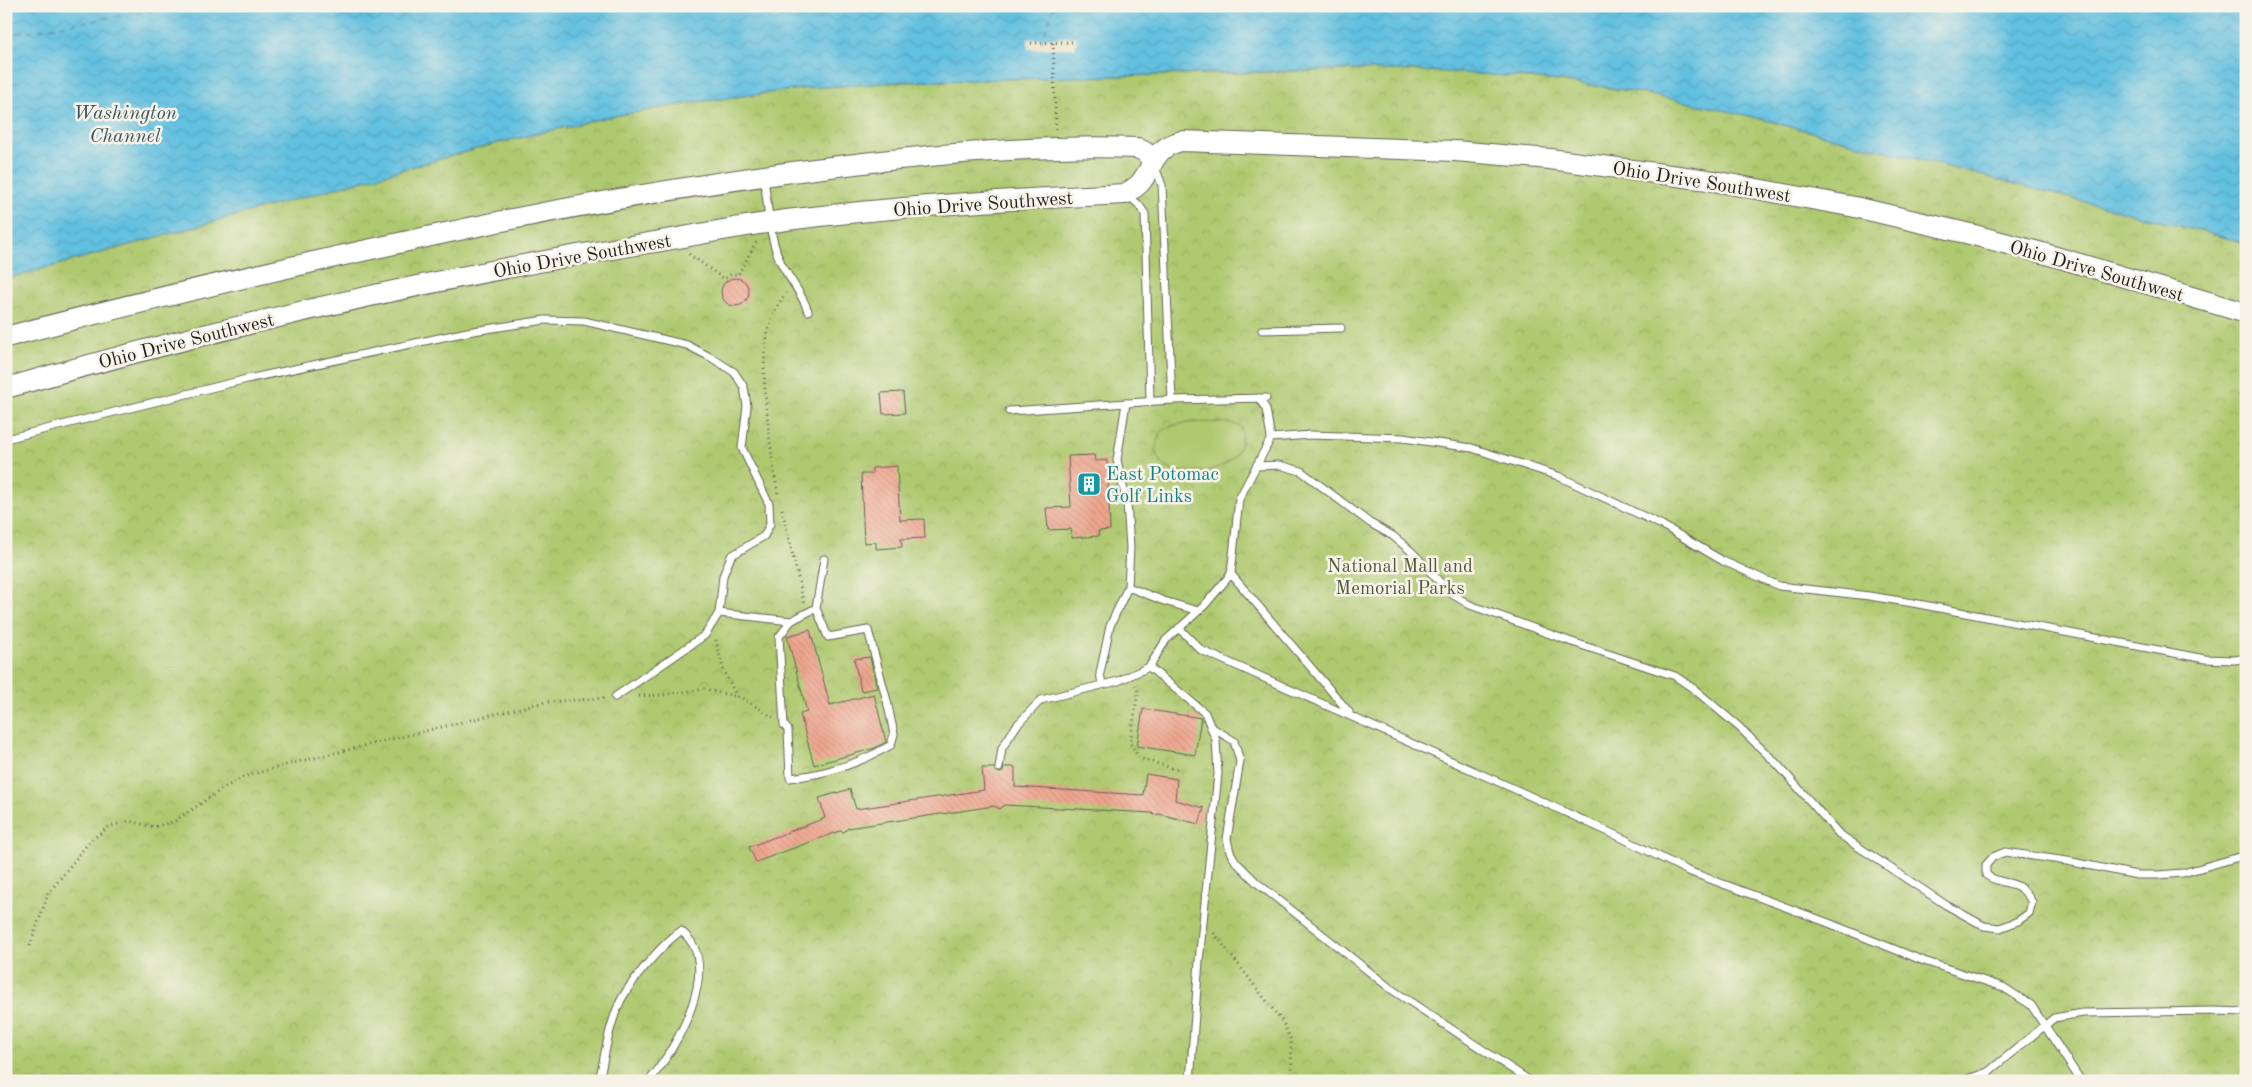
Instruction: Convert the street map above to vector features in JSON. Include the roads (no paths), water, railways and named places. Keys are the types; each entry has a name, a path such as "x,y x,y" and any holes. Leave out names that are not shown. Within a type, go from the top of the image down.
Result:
{"street":[{"name":"Ohio Drive Southwest","path":"6,388 99,362 364,296 562,257 771,223 961,202 1125,194 1140,184 1156,154 1168,145 1196,141 1456,152 1550,159 1645,170 1778,192 1941,227 2046,254 2246,313"},
{"path":"6,337 76,318 402,242 620,197 763,175 957,153 1056,147 1137,148 1145,152 1152,161"}],"lane":[{"path":"1152,161 1162,185 1172,400"},
{"path":"763,175 780,261 803,298 808,311"},
{"path":"1125,194 1139,205 1145,214 1150,401"},
{"path":"6,439 246,379 467,332 545,320 584,321 687,346 712,358 734,372 744,387 747,406 742,448 769,504 770,524 764,536 730,556 722,576 719,613 705,635 615,697"},
{"path":"1262,330 1341,328"},
{"path":"999,768 1002,748 1017,725 1041,700 1118,681 1149,667 1166,640 1198,611 1231,574 1239,499 1271,438 1263,398 1150,401 1009,410"},
{"path":"1102,684 1100,673 1110,626 1128,587 1130,547 1127,504 1117,460 1126,403"},
{"path":"1271,438 1312,435 1403,438 1472,448 1558,476 1662,525 1723,561 1779,586 1913,603 2205,659 2235,660 2246,658"},
{"path":"1257,466 1279,465 1301,471 1370,523 1393,536 1412,552 1450,593 1470,604 1569,641 1675,676 1694,689 1739,727 1778,765 1839,834 1938,900 1984,926 2000,928 2018,921 2029,913 2032,902 2026,890 2011,882 1996,882 1986,875 1986,865 1994,856 2005,852 2137,874 2183,874 2246,855"},
{"path":"816,608 790,621 779,637 784,724 788,730 790,778 820,775 868,758 890,745 894,734 868,630 828,637 816,608 824,560"},
{"path":"1231,574 1351,714"},
{"path":"1128,587 1164,601 1198,611"},
{"path":"719,613 790,621"},
{"path":"1178,628 1201,650 1351,714 1622,838 1688,871 1826,922 1924,961 2003,987 2031,1004 2081,1081"},
{"path":"1149,667 1205,713 1216,740 1218,774 1190,1081"},
{"path":"1211,727 1234,741 1240,761 1227,839 1230,852 1236,862 1269,893 1391,989 1530,1081"},
{"path":"599,1081 620,1001 652,958 669,939 681,931 690,938 699,963 695,996 683,1028 650,1081"},
{"path":"1962,1081 1988,1072 2054,1018 2083,1013 2215,1010 2246,1012"},
{"path":"6,1070 11,1081"},
{"path":"1984,1081 1988,1072"}],"water":[{"name":"Washington Channel","path":"6,6 2246,6 2246,243 1745,115 1678,100 1611,88 1541,79 1400,70 1330,70 901,82 808,88 696,102 603,118 498,143 6,279"}],"place":[{"name":"East Potomac Golf Links","path":"1089,484"}],"park label":[{"name":"National Mall and Memorial Parks","path":"1400,576"}]}
